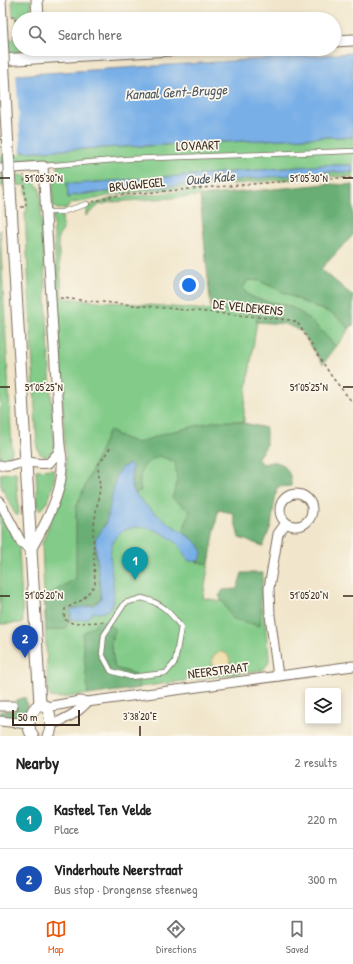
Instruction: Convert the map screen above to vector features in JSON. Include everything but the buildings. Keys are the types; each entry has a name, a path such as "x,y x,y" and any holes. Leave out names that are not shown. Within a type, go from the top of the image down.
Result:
{"street":[{"path":"0,0 31,550 43,706 49,731 59,722 83,708 87,702"},
{"path":"37,0 38,12"},
{"path":"341,41 353,40"},
{"path":"0,60 23,56"},
{"path":"0,169 43,166 62,473 58,492 49,516 31,550"},
{"path":"0,465 8,467 26,462 36,464 49,463 55,459 60,446"},
{"path":"0,502 21,542 31,550"},
{"path":"278,676 270,615 269,588 278,534 286,523"},
{"name":"NEERSTRAAT","path":"43,706 80,701 87,702 353,666"},
{"path":"0,706 13,706"},
{"path":"33,736 29,724 32,712 43,706"},
{"path":"0,721 29,724"}],"lane":[{"name":"LOVAART","path":"43,166 135,159 353,151"},
{"path":"46,212 68,210 88,204"},
{"path":"142,598 157,602 170,613 181,627 175,662 166,673 147,677 131,678 111,671 102,654 104,635 111,622 125,602 142,598"}],"path":[{"name":"BRUGWEGEL","path":"88,204 113,196 141,193 326,178 353,178"},
{"path":"24,186 26,206"},
{"name":"DE VELDEKENS","path":"50,298 78,299 290,320 297,322 332,376 353,403"},
{"path":"110,448 98,465 100,488 93,530 95,585 82,600 65,608 64,619 72,623 111,622"}],"green space":[{"path":"12,0 31,0 32,12 13,12"},
{"path":"0,39 12,39 12,54 0,55"},
{"path":"325,137 353,137 353,165 326,165 72,184 67,182 68,198 73,195 326,172 353,172 353,177 326,176 117,194 88,201 71,203 66,209 57,209 53,206 52,188 58,176 57,160 0,163 0,153"},
{"path":"21,175 33,179 40,190 54,447 53,453 46,456 40,454 37,447 25,212 27,212 26,185 0,186 0,176"},
{"path":"327,184 353,185 353,235 321,269 353,296 353,325 349,329 331,313 316,308 260,281 248,280 243,288 246,293 257,299 283,304 295,309 308,318 336,347 323,364 301,331 285,324 256,322 257,314 211,310 200,196"},
{"path":"199,190 200,196 111,202 99,205 86,216 86,207 113,198"},
{"path":"56,214 62,214 63,230 58,237 62,298 258,314 244,408 244,422 235,421 224,472 203,598 263,608 269,662 263,670 59,698 51,697 48,693 42,544 58,500 66,468 53,217"},
{"path":"0,230 12,450 11,455 4,459 0,458"},
{"path":"248,280 260,281 316,308 331,313 349,329 336,347 302,313 283,304 263,301 246,293 243,288"},
{"path":"216,421 235,421 266,428 266,446 257,459 263,464 273,462 280,463 286,468 290,475 291,486 277,487 271,526 263,546 239,538 233,513 218,510 209,564 196,562 200,559 192,539 183,532 190,511 172,498 177,482 175,462 159,456 148,462 142,469 140,479 141,491 135,493 131,485 132,466 116,476 108,516 95,548 102,587 100,600 70,615 71,618 65,629 46,631 45,597 76,578 76,507 109,430 137,443 166,433"},
{"path":"52,469 55,471 51,493 46,503 40,510 38,507 36,470"},
{"path":"16,472 19,514 17,516 1,486 0,474"},
{"path":"0,509 19,548 23,623 0,624"},
{"path":"242,573 263,573 260,626 233,619 219,596 223,590 237,589"},
{"path":"101,620 115,629 111,644 115,668 136,674 140,688 88,695 82,634"},
{"path":"25,697 27,710 25,714 17,718 0,717 0,711 14,711 16,709 15,701"}],"sand":[{"path":"217,652 225,652 230,657 228,668 225,670 217,670 212,665 212,657"}],"water":[{"name":"Kanaal Gent-Brugge","path":"353,53 353,137 325,137 0,153 0,76 307,56 341,56 341,54"},
{"name":"Oude Kale","path":"326,165 353,165 353,172 326,172 73,195 68,198 67,182 72,184"},
{"path":"129,464 132,466 131,484 140,499 157,514 198,544 201,548 201,557 198,561 187,559 179,545 164,534 153,529 135,527 121,532 113,542 111,554 114,594 112,604 105,612 94,612 86,619 75,620 71,618 71,610 92,606 101,598 95,540 105,525 108,516 116,476 121,468"}],"pier":[{"path":"16,73 21,154 0,155 0,74"}],"place":[{"name":"Kasteel Ten Velde","path":"135,580"},
{"name":"Vinderhoute Neerstraat","path":"25,658"}]}
